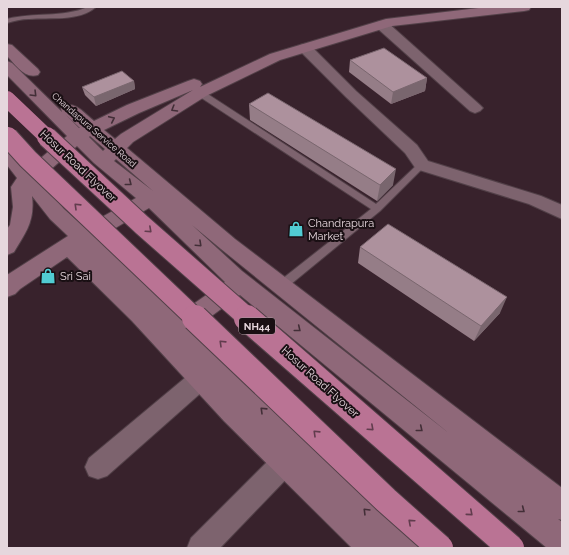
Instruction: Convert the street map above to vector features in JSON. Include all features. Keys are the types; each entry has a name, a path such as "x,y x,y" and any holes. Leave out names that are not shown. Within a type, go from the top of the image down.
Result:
{"highway":[{"name":"Hosur Road Flyover","path":"7,99 53,144 153,234 391,445 511,548"},
{"path":"7,136 28,159 386,500 440,548"}],"main road":[{"path":"25,183 84,133 133,109 271,51 341,30 524,7"},
{"path":"102,161 127,138 200,93 275,57 386,24"},
{"name":"Chandapura Service Road","path":"7,48 42,82 84,133 115,148 159,195"},
{"path":"7,66 84,133 102,161 159,195 200,222 562,506"},
{"path":"7,153 25,183 20,225 7,247"},
{"path":"7,172 25,183 57,214 75,242 140,314 209,372 404,548"},
{"path":"7,288 12,283 75,242 159,195"},
{"path":"159,195 241,283 562,541"},
{"path":"75,242 178,328 209,372 233,413 374,548"},
{"path":"178,328 241,283"}],"street":[{"path":"386,24 475,108"},
{"path":"305,48 351,94 411,149 422,165 535,200 562,213"},
{"path":"98,467 209,372"},
{"path":"201,548 285,462"}],"lane":[{"path":"7,21 27,16 46,18 74,15 93,7"},
{"path":"200,93 377,209"},
{"path":"281,286 377,209 422,165"}],"building":[{"path":"384,48 427,78 393,92 350,60"},
{"path":"122,71 134,81 94,97 82,87"},
{"path":"268,93 396,169 380,185 249,104"},
{"path":"388,224 507,297 481,326 360,247"}],"place":[{"name":"Chandrapura Market","path":"296,229"},
{"name":"Sri Sai","path":"48,276"}]}
